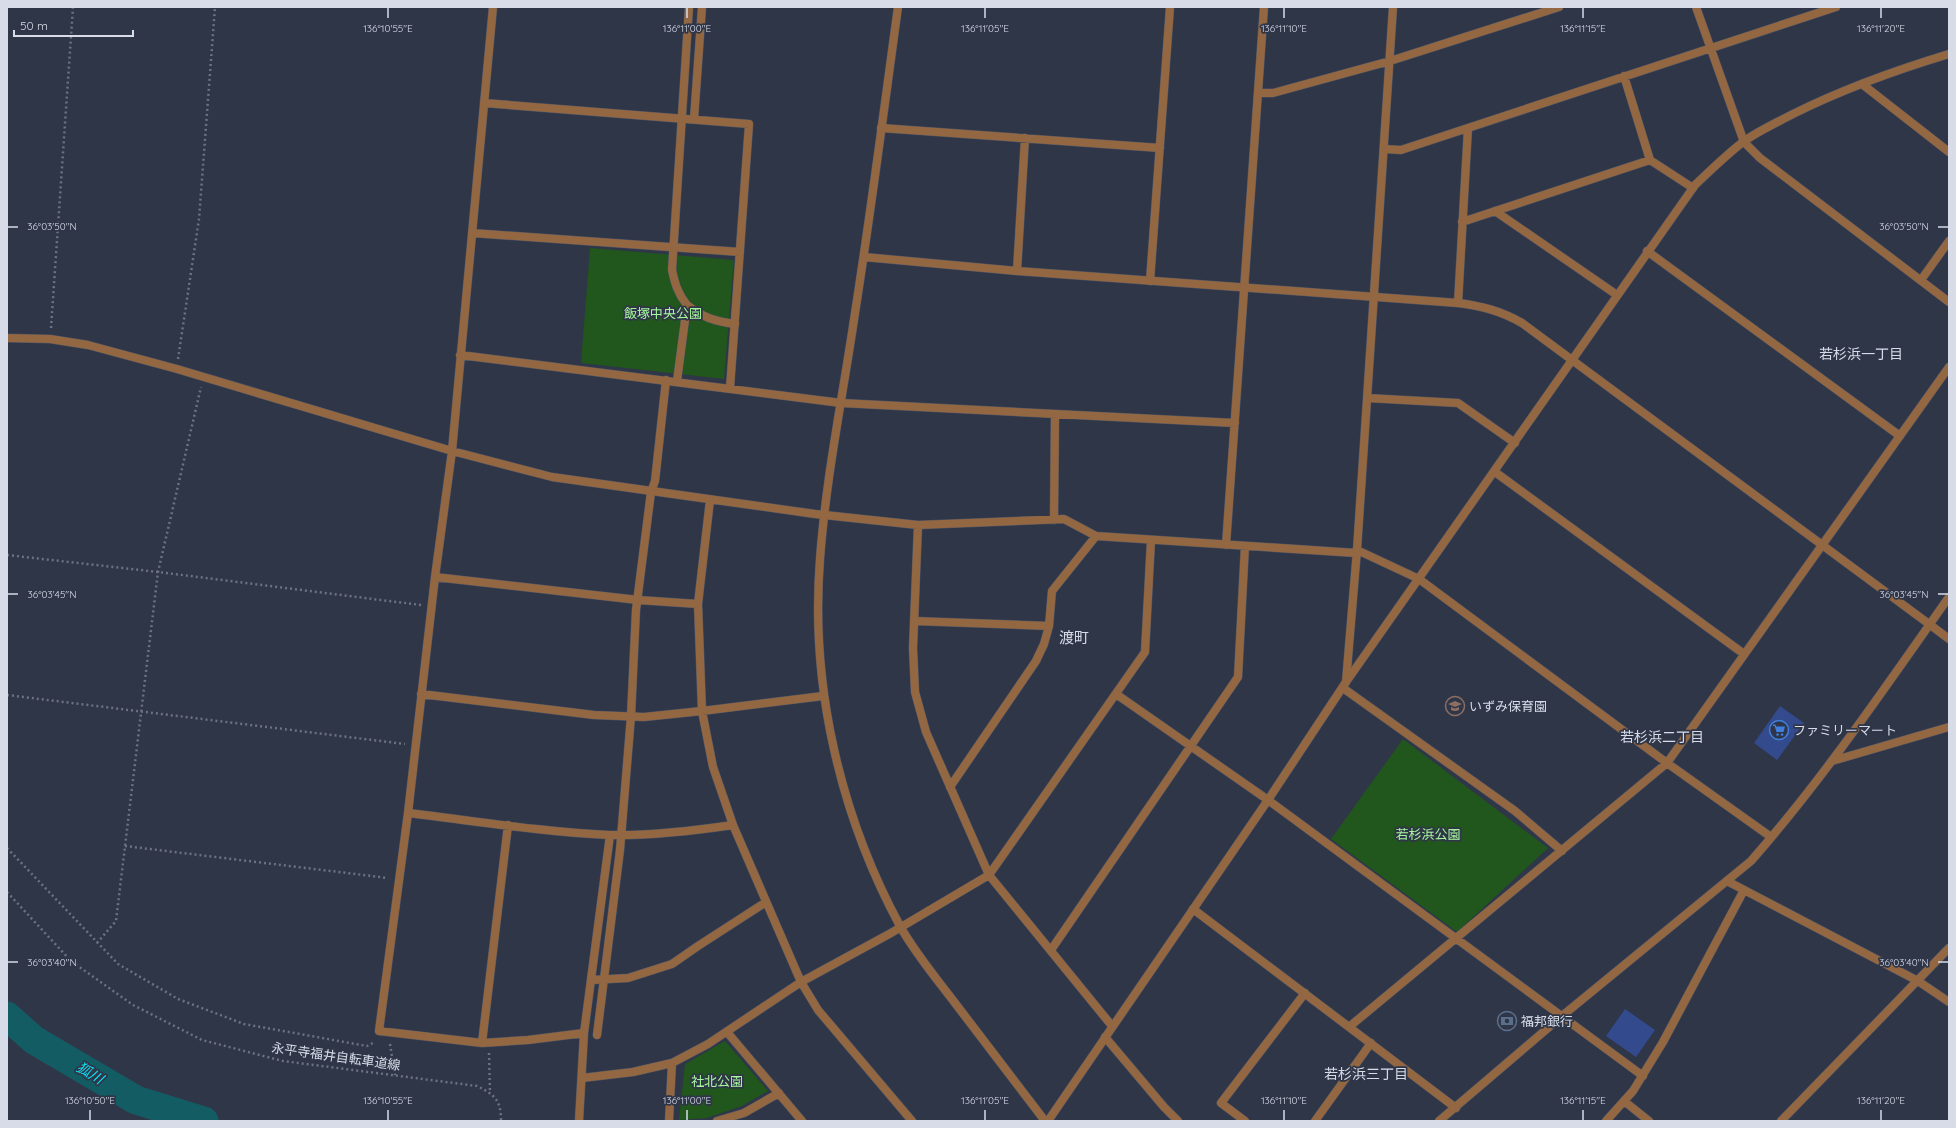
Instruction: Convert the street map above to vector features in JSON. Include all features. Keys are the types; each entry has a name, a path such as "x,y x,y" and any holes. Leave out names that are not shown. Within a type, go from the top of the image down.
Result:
{"street":[{"path":"492,7 452,451 421,694 383,1031 486,1043 528,1040 584,1033"},
{"path":"689,7 672,270 675,284 680,296 687,305 702,316 717,321 735,324"},
{"path":"694,119 702,7"},
{"path":"898,7 864,257 825,515 820,561 819,607 819,654 823,696 833,745 846,795 868,858 901,928 928,967 1046,1121 1268,800 1344,685 1573,361 1647,251 1693,188 1744,142 1773,124 1862,84 1903,68 1949,54"},
{"path":"1150,281 1170,7"},
{"path":"1226,545 1264,7"},
{"path":"1344,685 1357,552 1393,7"},
{"path":"1258,93 1273,93 1390,61 1559,7"},
{"path":"1696,7 1744,142 1760,158 1949,302"},
{"path":"1384,149 1401,150 1836,7"},
{"path":"1624,76 1650,160 1693,188"},
{"path":"1862,84 1949,152"},
{"path":"484,103 749,124 730,388"},
{"path":"881,128 1160,148"},
{"path":"1458,303 1468,128"},
{"path":"1017,270 1025,138"},
{"path":"1462,222 1650,160"},
{"path":"1495,211 1617,295"},
{"path":"472,233 740,252"},
{"path":"1921,280 1949,241"},
{"path":"1647,251 1900,436"},
{"path":"864,257 1150,281 1458,303 1481,306 1502,312 1522,323 1949,639"},
{"path":"677,381 687,305"},
{"path":"7,338 50,339 88,345 177,369 452,451 552,477 710,500 918,525 1064,519 1096,536 1357,552 1419,579 1667,763 1772,837"},
{"path":"460,355 677,381 841,403 1235,423"},
{"path":"1349,1027 1457,939 1667,763 1949,367"},
{"path":"597,1035 621,834 631,716 638,600 651,492 655,481 666,380"},
{"path":"1367,398 1458,403 1515,443"},
{"path":"1054,520 1055,414"},
{"path":"1495,472 1744,654"},
{"path":"710,500 698,604 702,711 713,767 733,825 801,982 818,1010 912,1121"},
{"path":"918,525 913,648 915,692 926,732 990,875 1112,1026"},
{"path":"950,787 1036,661 1050,626 1052,591 1096,536"},
{"path":"582,1078 633,1072 672,1063 727,1032 801,982 901,928 990,875 1145,652 1150,540"},
{"path":"1051,950 1238,677 1245,546"},
{"path":"435,577 638,600 698,604"},
{"path":"1439,1121 1562,1016 1751,860 1772,837 1832,761 1949,597"},
{"path":"914,621 1050,626"},
{"path":"1344,685 1515,811 1562,851"},
{"path":"421,694 594,715 644,717 823,696"},
{"path":"1116,694 1268,800 1643,1076"},
{"path":"1832,761 1949,727"},
{"path":"408,813 571,832 610,835 686,832 733,825"},
{"path":"486,1043 508,825"},
{"path":"579,1121 584,1033 610,835"},
{"path":"1727,881 1918,981 1949,1002"},
{"path":"1606,1121 1624,1102 1643,1076 1663,1042 1744,890"},
{"path":"592,980 628,978 672,964 766,902"},
{"path":"1193,909 1456,1108"},
{"path":"1783,1120 1949,948"},
{"path":"1245,1121 1222,1103 1305,993"},
{"path":"727,1032 802,1121"},
{"path":"1105,1037 1178,1121"},
{"path":"1315,1121 1371,1043"},
{"path":"670,1121 672,1063"},
{"path":"717,1121 744,1113 779,1093"},
{"path":"1624,1102 1649,1121"}],"path":[{"path":"50,339 73,7"},
{"path":"177,369 199,219 215,7"},
{"path":"97,943 116,921 158,572 203,378"},
{"path":"7,555 158,572 432,607"},
{"path":"7,695 416,746"},
{"path":"125,846 399,879"},
{"path":"7,848 118,964 178,999 244,1024 367,1046 376,1041 383,1031"},
{"name":"永平寺福井自転車道線","path":"7,892 71,961 133,1005 202,1040 283,1061 477,1086 490,1092"},
{"path":"383,1031 395,1075"},
{"path":"486,1043 490,1092 493,1094 501,1110 501,1121"}],"green space":[{"name":"飯塚中央公園","path":"590,248 734,260 724,379 581,363"},
{"name":"若杉浜公園","path":"1403,739 1548,848 1457,932 1331,839"},
{"name":"社北公園","path":"725,1041 768,1091 742,1106 707,1118 679,1120 685,1064"}],"building":[{"path":"1780,706 1804,723 1777,760 1754,743"},
{"path":"1625,1009 1655,1030 1636,1057 1606,1036"}],"waterway":[{"name":"狐川","path":"7,1016 34,1040 136,1100 204,1121"}],"place":[{"name":"いずみ保育園","path":"1455,706"},
{"name":"ファミリーマート","path":"1779,730"},
{"name":"福邦銀行","path":"1507,1021"}],"district":[{"name":"若杉浜一丁目","path":"1861,354"},
{"name":"渡町","path":"1074,638"},
{"name":"若杉浜二丁目","path":"1662,737"},
{"name":"若杉浜三丁目","path":"1366,1074"}]}
